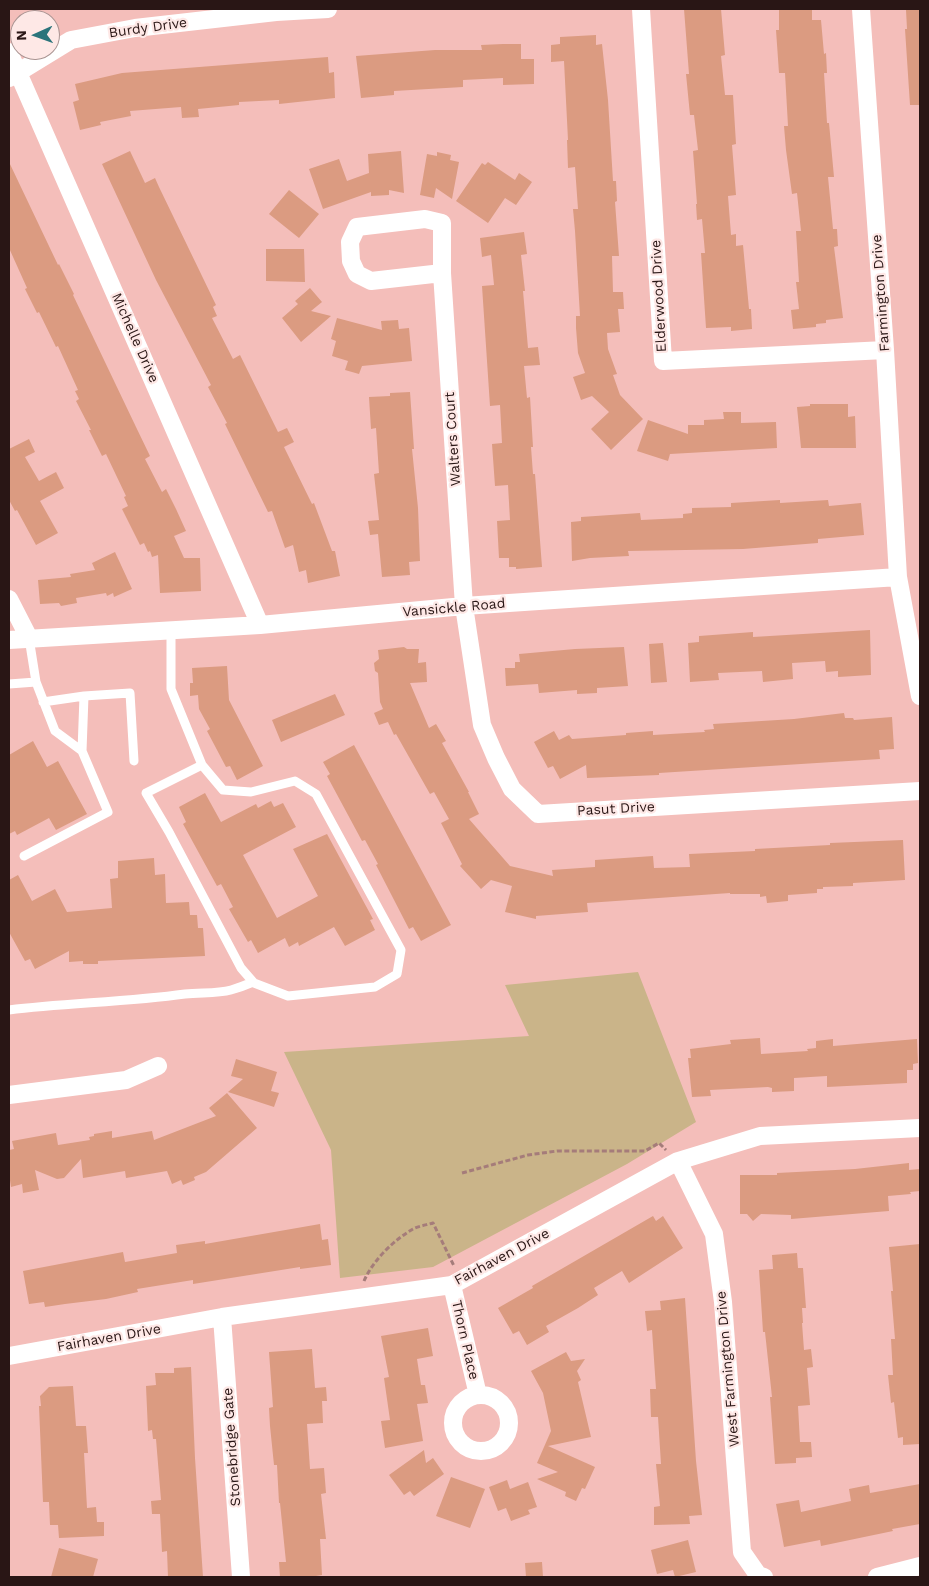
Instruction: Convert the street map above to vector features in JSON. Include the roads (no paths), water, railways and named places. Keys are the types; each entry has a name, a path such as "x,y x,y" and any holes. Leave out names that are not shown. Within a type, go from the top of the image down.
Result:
{"street":[{"name":"Burdy Drive","path":"14,75 71,40 135,28 276,12 328,9"},
{"name":"Elderwood Drive","path":"641,9 663,361 885,350"},
{"name":"Farmington Drive","path":"861,9 885,350 898,577"},
{"name":"Michelle Drive","path":"9,52 14,75 260,625"},
{"name":"Walters Court","path":"442,273 371,281 357,274 351,261 350,242 357,227 425,219 442,223 442,273 464,606"},
{"name":"Vansickle Road","path":"9,640 260,625 464,606 898,577"},
{"path":"898,577 920,696"},
{"path":"9,600 29,638"},
{"name":"Pasut Drive","path":"464,606 482,724 496,758 512,789 538,814 920,791"},
{"path":"9,1095 126,1080 158,1066"},
{"name":"Fairhaven Drive","path":"9,1356 222,1317 456,1282 678,1161 760,1136 920,1128"},
{"name":"West Farmington Drive","path":"678,1161 714,1234 723,1302 742,1552 758,1575 764,1577"},
{"name":"Thorn Place","path":"456,1282 478,1395"},
{"name":"Stonebridge Gate","path":"222,1317 241,1577"},
{"path":"877,1577 920,1566"}],"lane":[{"path":"171,631 171,689 202,765 223,790 251,792 295,781 316,794 401,950 397,974 375,987 288,996 253,982 241,968 146,792 202,765"},
{"path":"29,638 36,682 54,731 82,751"},
{"path":"9,684 36,682"},
{"path":"43,702 130,692 134,761"},
{"path":"24,856 108,812 82,751 84,696"},
{"path":"9,1010 215,993 232,990 253,982"}]}
